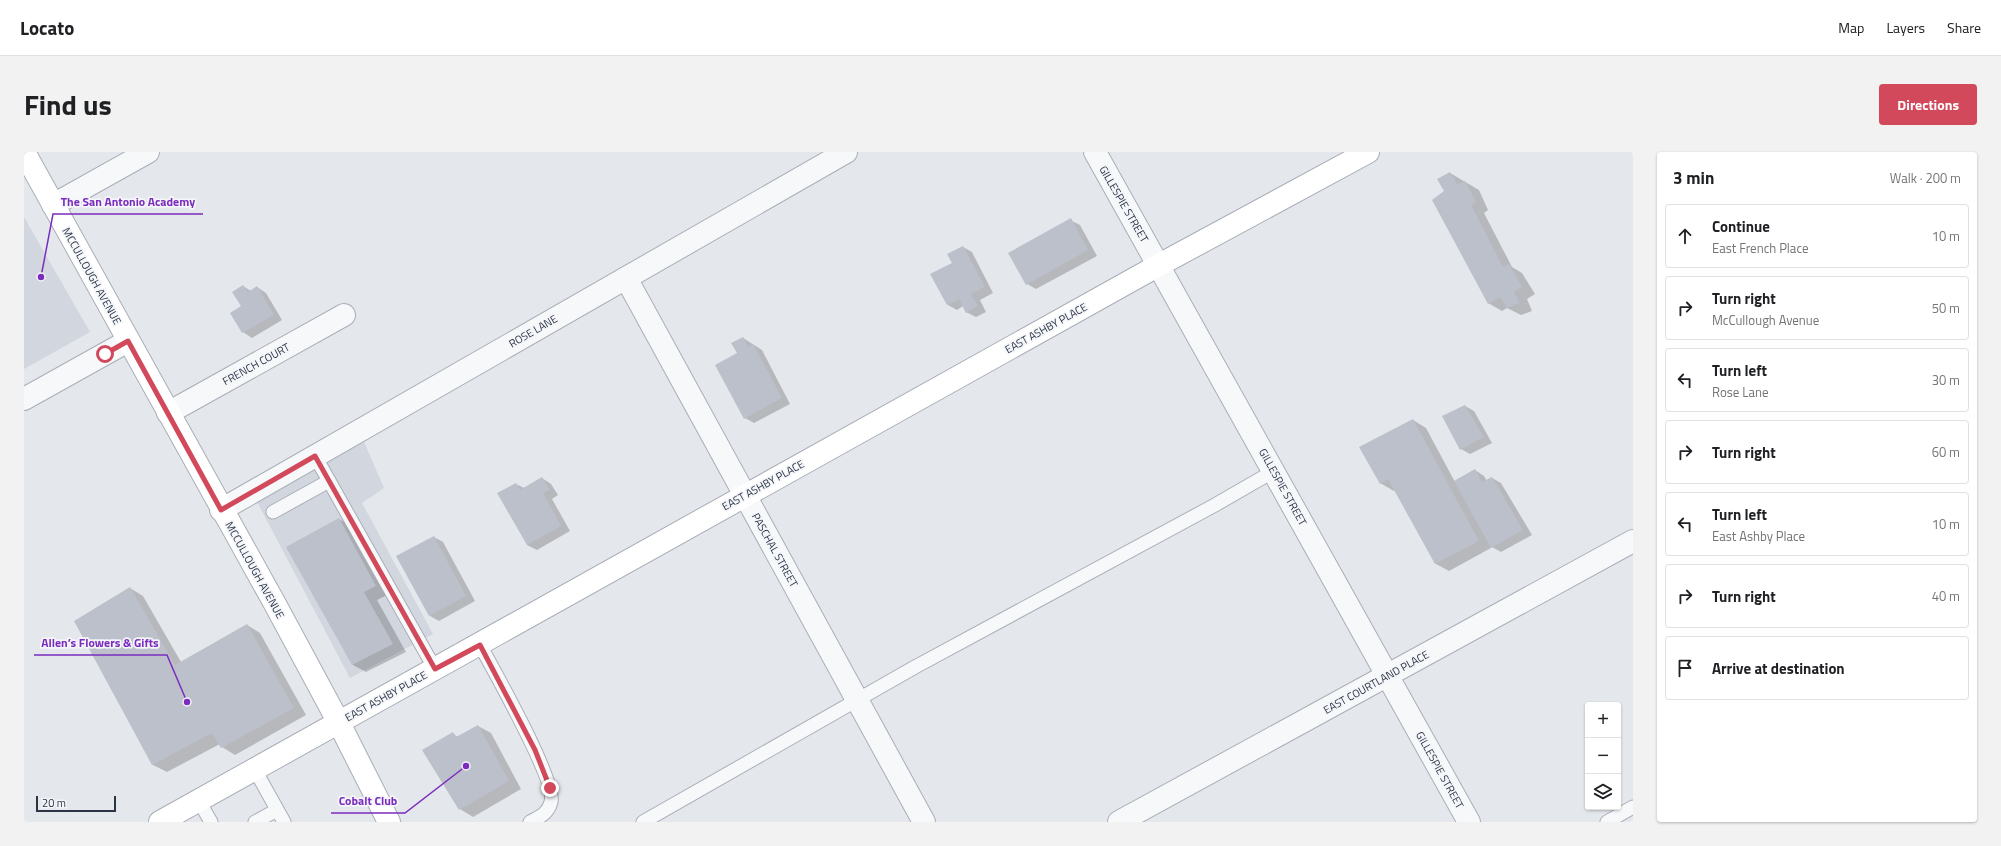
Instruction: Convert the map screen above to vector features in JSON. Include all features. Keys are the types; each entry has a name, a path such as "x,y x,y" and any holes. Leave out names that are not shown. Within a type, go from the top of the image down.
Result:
{"main road":[{"name":"MCCULLOUGH AVENUE","path":"24,152 339,723 390,822"},
{"name":"EAST ASHBY PLACE","path":"160,822 480,645 1159,264 1368,152"}],"street":[{"path":"53,205 148,152"},
{"name":"ROSE LANE","path":"221,510 846,152"},
{"name":"GILLESPIE STREET","path":"1095,152 1159,264 1469,822"},
{"name":"PASCHAL STREET","path":"626,278 924,822"},
{"name":"FRENCH COURT","path":"168,413 344,315"},
{"path":"24,399 128,341"},
{"name":"EAST COURTLAND PLACE","path":"1119,822 1633,541"}],"lane":[{"path":"315,456 435,669"},
{"path":"643,822 857,700 1208,509 1274,471"},
{"path":"273,512 329,481"},
{"path":"480,645 535,750 550,788 552,802 545,814 530,822"},
{"path":"255,770 284,822"},
{"path":"199,801 211,822"},
{"path":"1607,822 1633,807"},
{"path":"255,822 277,810"}],"shaded area":[{"path":"24,217 90,332 24,369"},
{"path":"361,435 384,488 362,503 433,634 350,678 254,496"}],"building":[{"path":"1450,172 1457,184 1465,181 1476,202 1471,205 1503,267 1509,264 1522,287 1514,292 1520,303 1507,308 1500,297 1488,304 1432,200 1444,191 1437,179"},
{"path":"1071,218 1088,250 1026,285 1008,253"},
{"path":"963,246 985,287 971,294 978,306 966,313 959,299 947,305 930,274 952,263 947,254"},
{"path":"243,285 248,292 257,286 274,315 242,333 230,313 241,306 232,292"},
{"path":"743,337 748,347 753,344 782,398 744,419 715,365 737,353 731,343"},
{"path":"1465,405 1484,437 1460,450 1442,416"},
{"path":"1413,419 1479,541 1435,564 1388,479 1380,484 1359,447"},
{"path":"1475,469 1482,482 1492,477 1523,530 1491,548 1454,481"},
{"path":"542,477 550,490 543,493 561,526 527,545 497,493 516,483 520,490"},
{"path":"339,518 376,586 364,592 393,644 352,665 286,547"},
{"path":"434,536 466,596 429,616 396,556"},
{"path":"130,587 175,665 247,624 294,708 221,748 212,733 152,765 74,621"},
{"path":"478,725 509,781 459,810 422,750 453,732 456,737"}],"place":[{"name":"The San Antonio Academy","path":"41,277"},
{"name":"Allen’s Flowers & Gifts","path":"187,702"},
{"name":"Cobalt Club","path":"466,766"}],"route":[{"path":"105,354 128,341 221,510 315,456 435,669 480,645 535,750 550,788"}]}
